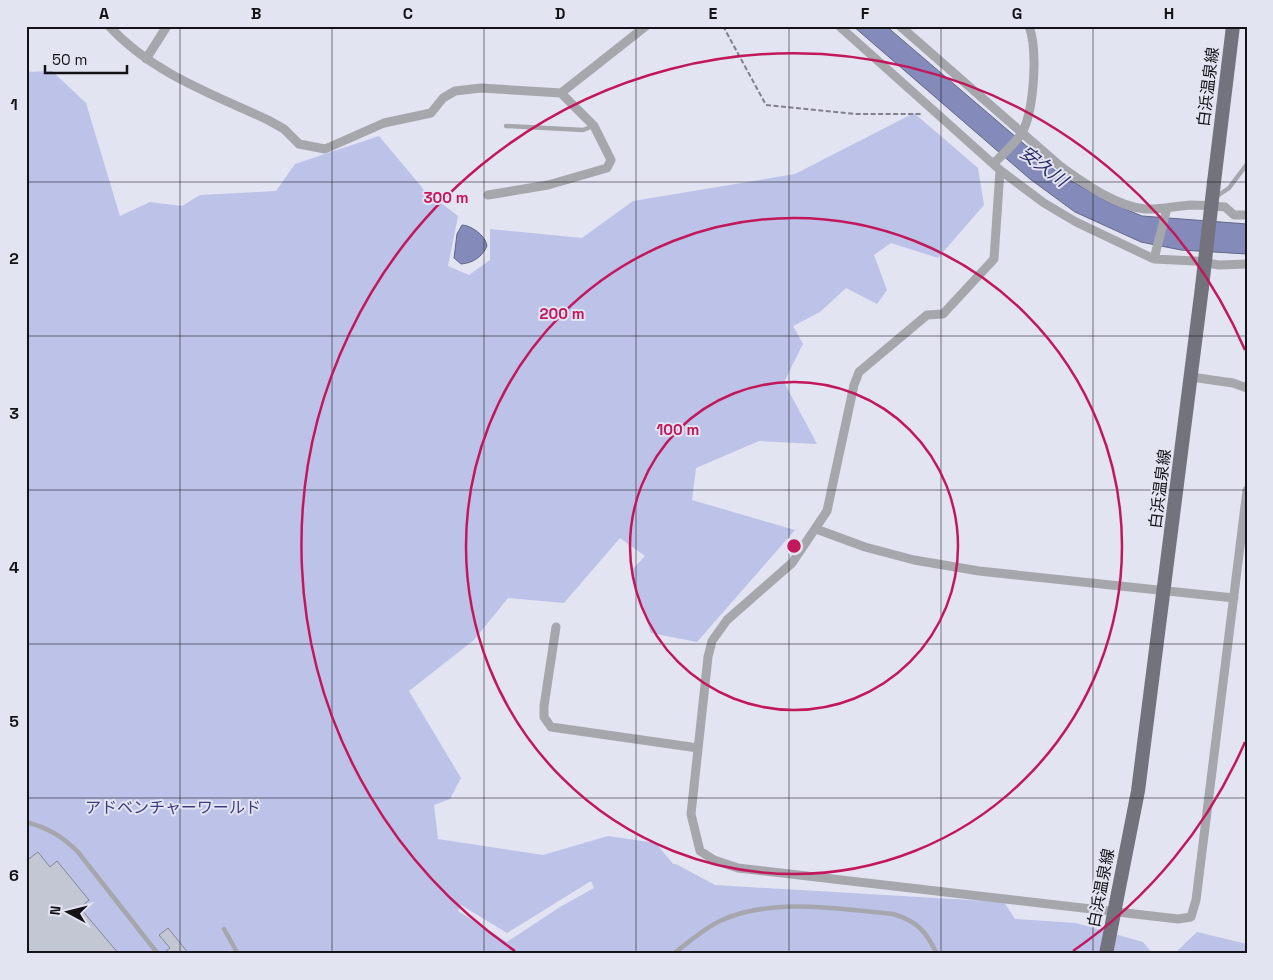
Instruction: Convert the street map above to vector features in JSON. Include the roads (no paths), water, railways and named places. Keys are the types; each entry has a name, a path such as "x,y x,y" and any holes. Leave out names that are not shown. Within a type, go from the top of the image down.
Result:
{"main road":[{"name":"白浜温泉線","path":"1106,954 1138,792 1165,591 1233,26"}],"street":[{"path":"110,26 161,70 284,128 299,144 325,149 384,123 431,113 443,98 455,91 481,88 561,93 594,126 611,160 607,168 548,185 488,195"},
{"path":"146,59 167,26"},
{"path":"561,93 646,26"},
{"path":"839,26 997,166 1044,203 1076,222 1155,256 1220,265 1247,264"},
{"path":"900,26 1076,178 1116,200 1132,207 1166,210 1203,206 1225,207 1234,214 1247,216"},
{"path":"1029,26 1033,68 1031,98 1023,132 997,166 994,260 943,314 927,315 860,372 854,385 827,511 792,563 727,620 712,641 708,657 691,814 700,851 714,860 738,868 1115,910 1178,919 1191,917 1196,900 1247,490"},
{"path":"1155,256 1166,210"},
{"path":"1191,378 1233,382 1247,388"},
{"path":"816,529 865,547 914,560 979,571 1234,598"},
{"path":"556,627 544,706 544,717 551,727 698,748"}],"lane":[{"path":"506,126 583,130 594,126"},
{"path":"1203,206 1229,188 1247,164"},
{"path":"26,822 46,828 63,838 78,852 158,954"},
{"path":"673,954 720,921 757,909 820,907 893,914 904,917 920,928 937,954"},
{"path":"224,929 238,954"}],"water":[{"name":"安久川","path":"853,26 886,26 1058,173 1108,202 1142,216 1247,224 1247,254 1181,250 1141,242 1075,212 1030,179"},
{"path":"462,225 466,225 478,232 484,238 487,246 477,259 461,264 454,258 457,234"}],"park label":[{"name":"アドベンチャーワールド","path":"173,807"}]}
